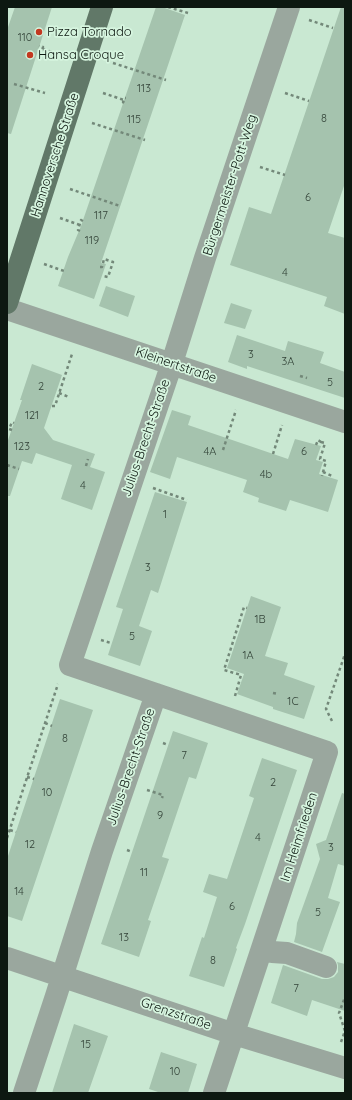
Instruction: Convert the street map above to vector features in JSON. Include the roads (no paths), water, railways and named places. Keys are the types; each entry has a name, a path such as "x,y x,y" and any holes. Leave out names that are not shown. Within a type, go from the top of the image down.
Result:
{"main road":[{"name":"Hannoversche Straße","path":"7,303 102,7"}],"street":[{"name":"Bürgermeister-Pott-Weg","path":"172,363 288,7"},
{"name":"Kleinertstraße","path":"7,309 345,422"},
{"name":"Julius-Brecht-Straße","path":"24,1093 102,852 156,694 70,665 172,363"},
{"name":"Im Heimfrieden","path":"156,694 327,752 214,1093"},
{"path":"262,949 272,952 287,953 326,966"},
{"name":"Grenzstraße","path":"7,958 234,1034 345,1068"}],"place":[{"name":"Pizza Tornado","path":"39,32"},
{"name":"Hansa Croque","path":"30,55"}]}
